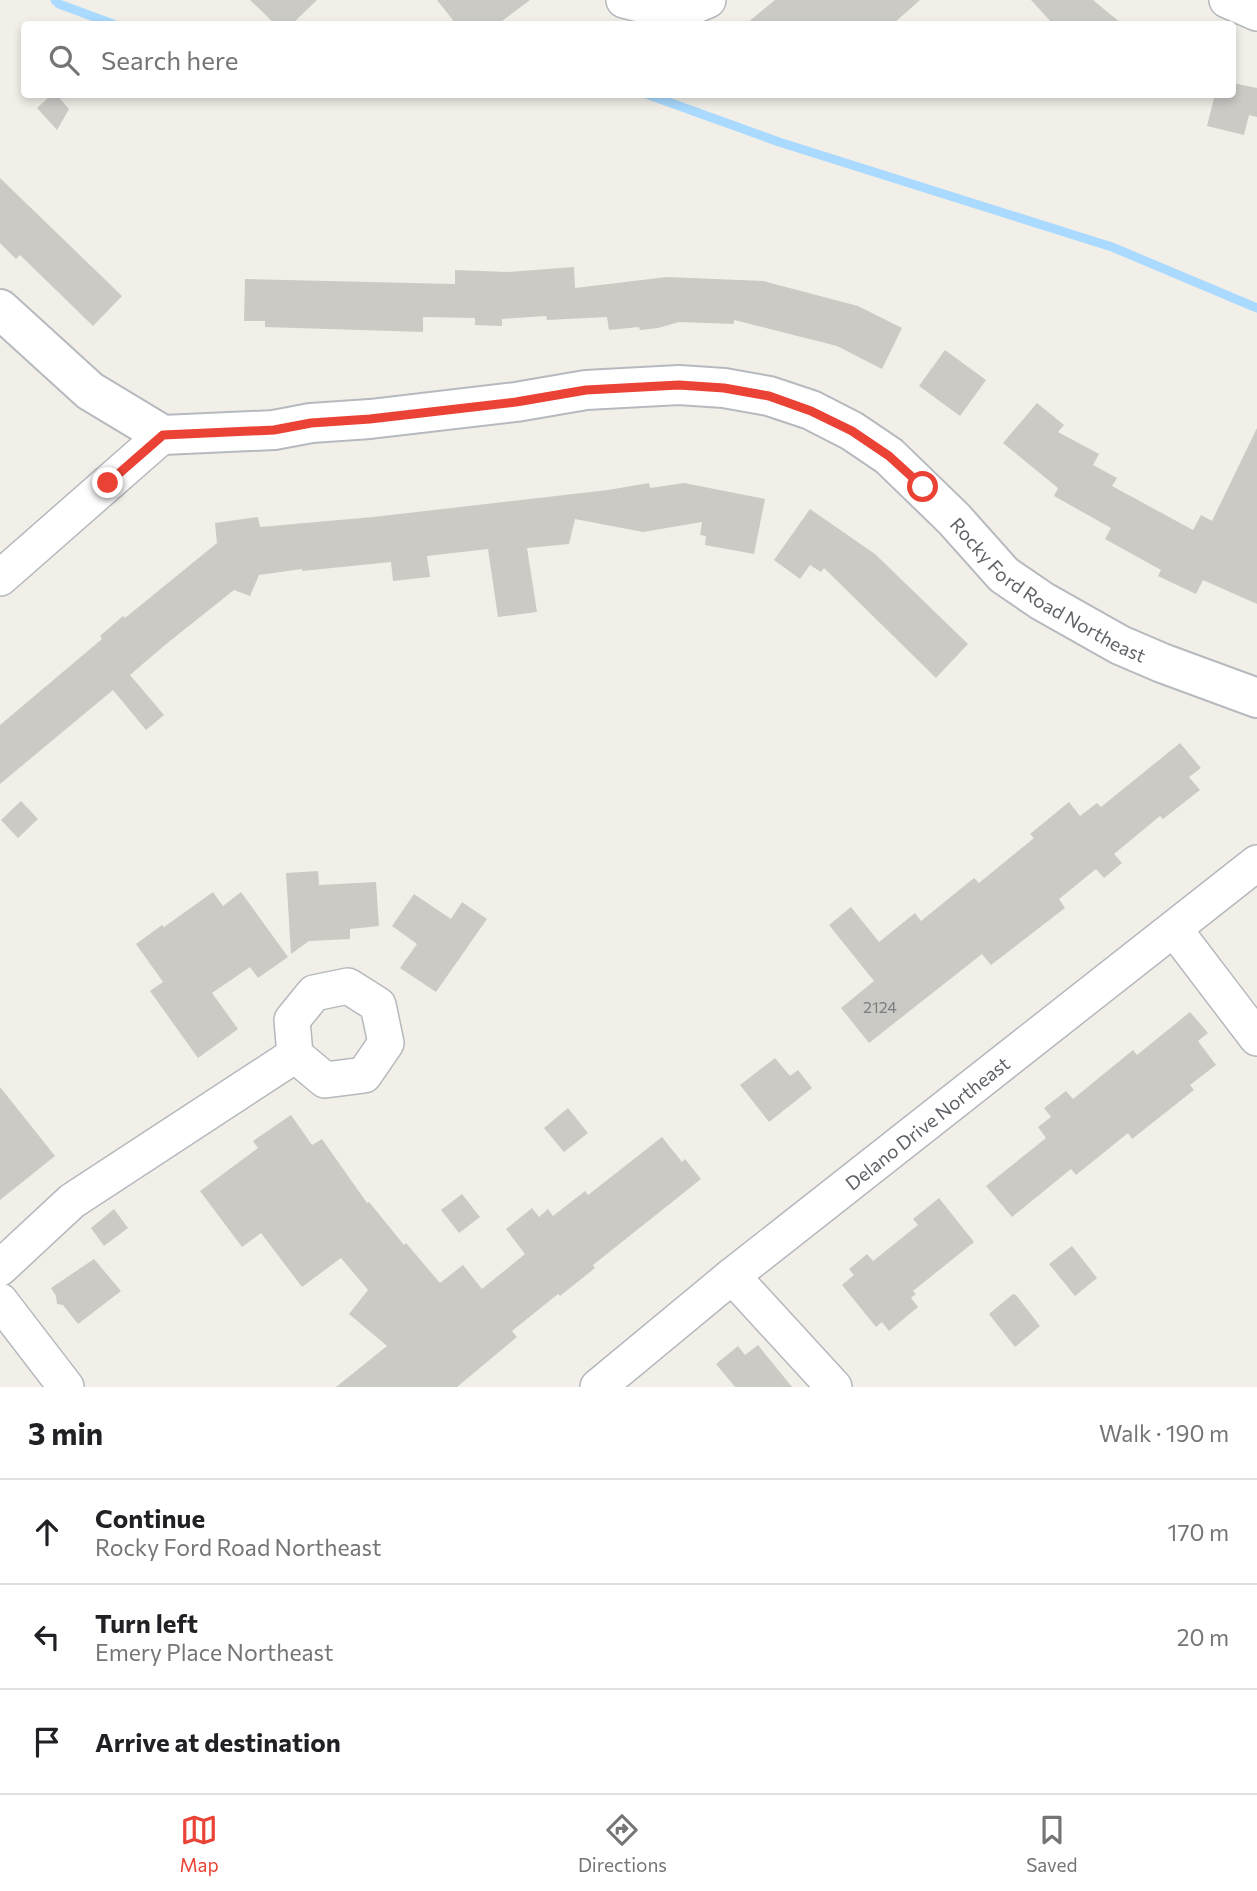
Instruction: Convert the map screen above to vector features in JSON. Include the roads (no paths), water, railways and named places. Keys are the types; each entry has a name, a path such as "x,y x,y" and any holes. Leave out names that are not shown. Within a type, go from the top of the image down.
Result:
{"street":[{"path":"624,0 659,9 687,9 708,0"},
{"path":"1227,0 1257,13"},
{"path":"0,309 90,391 163,435 0,578"},
{"name":"Rocky Ford Road Northeast","path":"163,435 274,430 311,423 516,402 586,390 679,385 724,388 769,396 821,415 852,431 889,456 954,519 1004,575 1051,607 1120,645 1257,698"},
{"name":"Delano Drive Northeast","path":"598,1387 732,1276 1257,863"},
{"path":"1174,929 1257,1038"},
{"path":"0,1268 72,1201 295,1055"},
{"path":"732,1276 834,1387"},
{"path":"0,1301 66,1387"}],"waterway":[{"path":"55,0 59,4 105,21"},
{"path":"657,98 779,142 1112,247 1257,308"}]}
